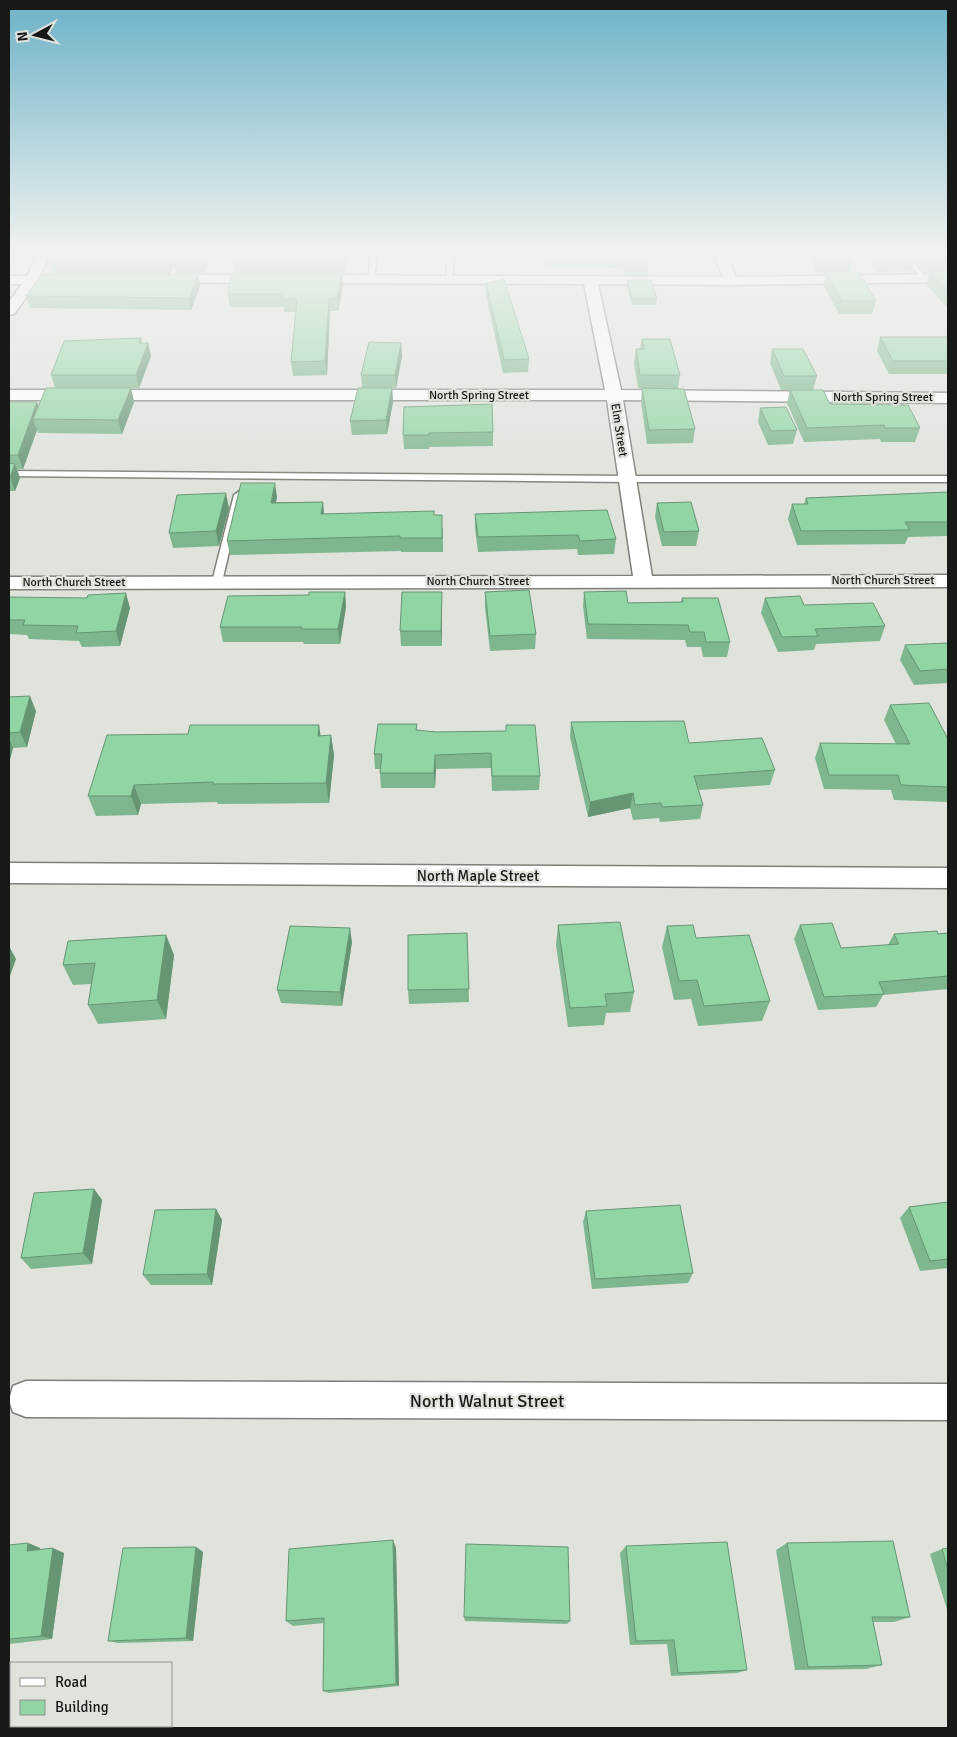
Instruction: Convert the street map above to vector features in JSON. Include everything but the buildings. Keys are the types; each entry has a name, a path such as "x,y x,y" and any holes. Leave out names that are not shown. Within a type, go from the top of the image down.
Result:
{"street":[{"name":"Elm Street","path":"601,335 614,395 643,580"},
{"name":"North Spring Street","path":"9,395 614,395 948,398"},
{"name":"North Church Street","path":"9,583 948,580"},
{"name":"North Maple Street","path":"9,873 948,878"},
{"name":"North Walnut Street","path":"26,1399 948,1402"}],"lane":[{"path":"9,473 627,479 948,479"},
{"path":"217,582 238,495 244,492 258,491 262,476"}]}
